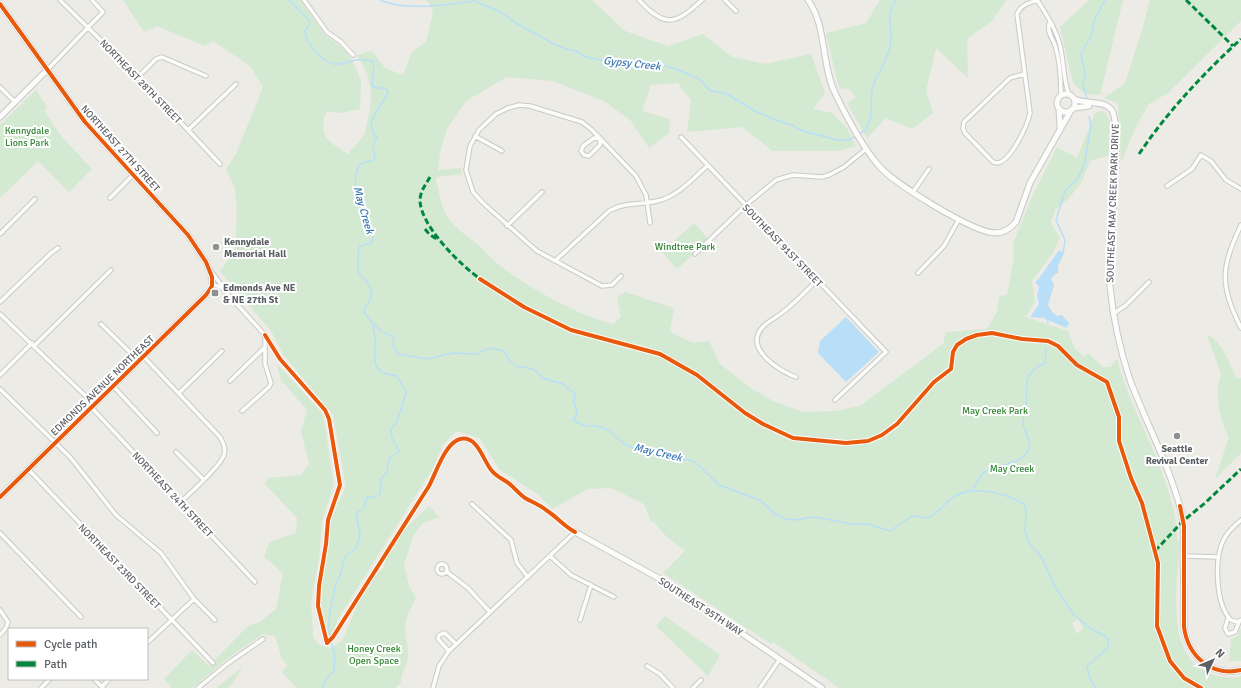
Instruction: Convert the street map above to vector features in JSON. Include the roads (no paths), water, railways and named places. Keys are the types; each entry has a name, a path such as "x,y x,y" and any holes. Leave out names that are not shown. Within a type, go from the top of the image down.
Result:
{"street":[{"name":"NORTHEAST 28TH STREET","path":"60,0 138,77 220,164"},
{"path":"0,117 103,12 92,0"},
{"path":"304,0 327,32 341,42 353,55"},
{"path":"639,0 658,18 665,20 680,18 687,14 702,0"},
{"path":"725,0 736,11"},
{"path":"808,0 818,22 826,66 832,87 866,149 884,170 914,192 976,228 993,233 1001,232 1012,227 1018,218 1030,184 1072,110 1074,99 1069,95 1064,75 1060,45 1038,0 1026,4 1020,8 1016,14 1030,113 1028,120 1008,158 998,164 993,162 966,133 963,128 964,122 1010,78 1024,74"},
{"name":"NORTHEAST 27TH STREET","path":"0,4 85,122 183,228 209,268 218,278 224,290"},
{"path":"1049,24 1048,28 1055,47 1059,65 1061,96 1057,104 1059,109 1060,130"},
{"path":"138,77 156,59 162,57 206,76"},
{"path":"188,130 236,84"},
{"path":"0,87 15,102"},
{"path":"1061,96 1069,95"},
{"name":"SOUTHEAST MAY CREEK PARK DRIVE","path":"1074,99 1079,102 1109,107 1116,121 1110,276 1113,314 1121,351 1131,380 1180,506 1184,526 1184,627 1189,647 1196,656 1209,667 1228,672 1241,670"},
{"path":"1059,109 1064,112 1096,104"},
{"path":"621,276 608,286 602,286 537,251 507,226 478,198 469,184 466,170 468,152 475,136 491,117 508,108 519,105 530,106 575,119 586,125 600,138 636,176 644,189 650,223"},
{"path":"475,136 502,151"},
{"name":"SOUTHEAST 91ST STREET","path":"681,137 886,352 835,400"},
{"path":"594,138 600,138 600,145 594,149 591,154 584,155 581,151 583,146 594,138"},
{"path":"695,254 770,184 793,174 822,177 828,175 844,167 866,149"},
{"path":"1167,186 1192,169 1201,155 1211,161 1226,180 1241,189"},
{"path":"555,261 609,210 618,206 657,202 672,195 708,165"},
{"path":"914,192 929,169"},
{"path":"110,198 134,174"},
{"path":"507,226 542,192"},
{"path":"0,234 36,200"},
{"path":"918,273 944,246 959,219"},
{"path":"1241,225 1231,247 1224,274 1227,297 1241,328"},
{"path":"0,302 58,248"},
{"name":"NORTHEAST 27TH STREET","path":"209,268 212,277 212,284 221,286 265,335 265,364 271,383 269,387 242,411"},
{"path":"0,375 111,270"},
{"path":"796,377 787,374 762,354 758,347 758,336 763,326 785,311 817,280"},
{"path":"1113,314 1126,305 1149,282"},
{"name":"EDMONDS AVENUE NORTHEAST","path":"1,494 206,295 212,284"},
{"name":"NORTHEAST 24TH STREET","path":"0,314 93,406 255,582"},
{"path":"101,324 138,361"},
{"path":"230,381 265,347"},
{"path":"179,393 222,350"},
{"path":"143,356 220,437 225,451 221,462 181,502"},
{"path":"113,386 157,433"},
{"path":"0,389 55,442 81,470 101,498 116,515 161,553 194,598 215,620"},
{"path":"176,452 204,480"},
{"name":"NORTHEAST 23RD STREET","path":"28,469 213,663"},
{"path":"472,504 511,540 517,563 528,577"},
{"path":"1228,618 1225,628 1228,634 1235,632 1240,621 1233,621 1228,618 1223,609 1219,594 1218,557 1223,540 1231,529 1241,520"},
{"path":"433,688 439,666 449,651 575,532"},
{"name":"SOUTHEAST 95TH WAY","path":"575,532 671,585 822,688"},
{"path":"0,533 81,617"},
{"path":"550,556 571,575 614,597"},
{"path":"1184,556 1218,557"},
{"path":"447,572 468,588 490,612"},
{"path":"580,620 591,585"},
{"path":"148,642 194,598"},
{"path":"0,610 8,622 6,628 0,635"},
{"path":"449,651 438,640 438,635 445,633 456,644"},
{"path":"198,688 233,659 263,639"},
{"path":"760,688 780,659"},
{"path":"647,666 660,674 673,688"},
{"path":"41,688 49,680"},
{"path":"693,688 701,680"}],"water":[{"path":"1059,250 1064,253 1058,266 1058,273 1051,279 1054,285 1048,305 1052,312 1057,316 1062,315 1069,323 1067,328 1043,318 1030,317 1039,304 1037,296 1039,287 1035,282"},
{"path":"846,317 879,352 846,382 818,353 820,341"}],"waterway":[{"name":"May Creek","path":"289,0 309,20 310,25 305,30 306,37 321,57 335,64 342,64 362,59 372,61 374,64 373,87 387,89 388,93 371,121 373,132 377,138 373,146 375,159 361,164 355,179 359,199 373,236 371,243 360,246 358,252 358,272 369,284 372,295 364,311 370,320 380,330 394,338 393,346 398,354 427,359 453,353 477,354 489,348 504,351 510,361 516,366 533,369 543,378 563,384 575,394 574,402 577,414 573,420 585,426 596,426 606,429 626,445 636,449 658,451 675,458 694,461 719,485 760,500 775,514 786,519 794,520 814,517 852,524 868,524 890,531 912,516 928,518 936,513 951,498 971,491 990,492 1016,500 1024,504 1026,511 1025,530 1027,537 1030,544 1041,556 1055,587 1074,615 1088,627 1108,639 1108,647 1087,667 1089,677 1096,688"},
{"name":"Gypsy Creek","path":"380,0 390,3 414,6 475,1 502,13 514,22 552,43 566,49 576,51 586,57 618,64 635,62 673,68 700,79 709,90 727,94 755,111 775,120 792,125 802,131 838,140 848,140 856,136"},
{"name":"Gypsy Creek","path":"861,133 868,125 871,113 872,90 890,47 890,18 892,7 896,0"},
{"path":"1087,99 1083,84 1085,75 1081,54 1091,36 1094,21 1105,0"},
{"path":"1063,254 1065,240 1056,220 1065,191 1077,179 1084,166 1091,126 1089,116"},
{"path":"1047,317 1048,323"},
{"path":"330,637 329,617 336,583 339,579 345,557 357,547 360,533 356,516 358,512 364,508 367,498 380,494 381,479 387,472 389,459 399,451 392,438 391,429 397,422 406,392 397,376 381,372 376,364 373,323"},
{"path":"973,490 983,473 990,469 1016,461 1026,454 1030,445 1023,424 1026,406 1027,380 1032,371 1045,363 1046,349"},
{"path":"323,688 325,681 334,671 335,656 331,642"}],"place":[{"name":"Kennydale Memorial Hall","path":"216,247"},
{"name":"Edmonds Ave NE & NE 27th St","path":"215,293"},
{"name":"Seattle Revival Center","path":"1177,436"}],"park label":[{"name":"Kennydale Lions Park","path":"27,136"},
{"name":"Windtree Park","path":"685,246"},
{"name":"May Creek Park","path":"995,410"},
{"name":"Honey Creek Open Space","path":"374,654"}]}
